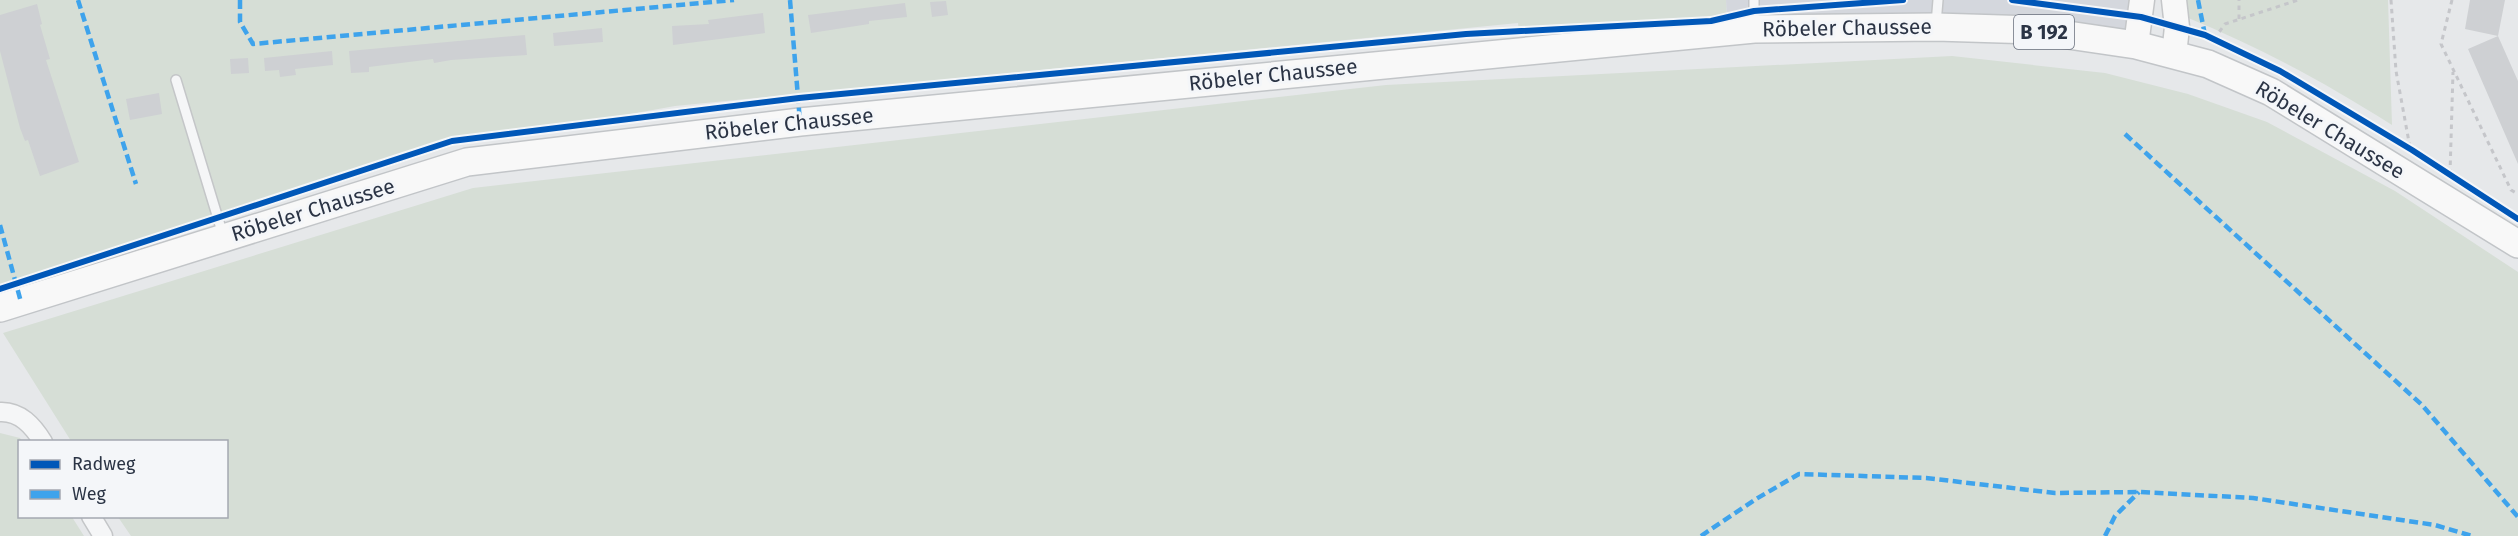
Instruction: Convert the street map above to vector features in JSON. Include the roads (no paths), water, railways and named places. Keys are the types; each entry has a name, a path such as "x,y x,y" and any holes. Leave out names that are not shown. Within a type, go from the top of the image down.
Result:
{"main road":[{"path":"2136,45 2142,0"},
{"path":"2174,0 2177,27 2175,55"},
{"name":"Röbeler Chaussee","path":"0,308 467,162 800,122 1754,28 1936,27 2034,30 2136,45 2175,55 2241,77 2271,92 2518,244"}],"street":[{"path":"0,412 19,416 42,440"},
{"path":"92,518 104,536"}],"lane":[{"path":"1754,0 1754,28"},
{"path":"1936,27 1938,0"},
{"path":"176,80 224,238"}]}
